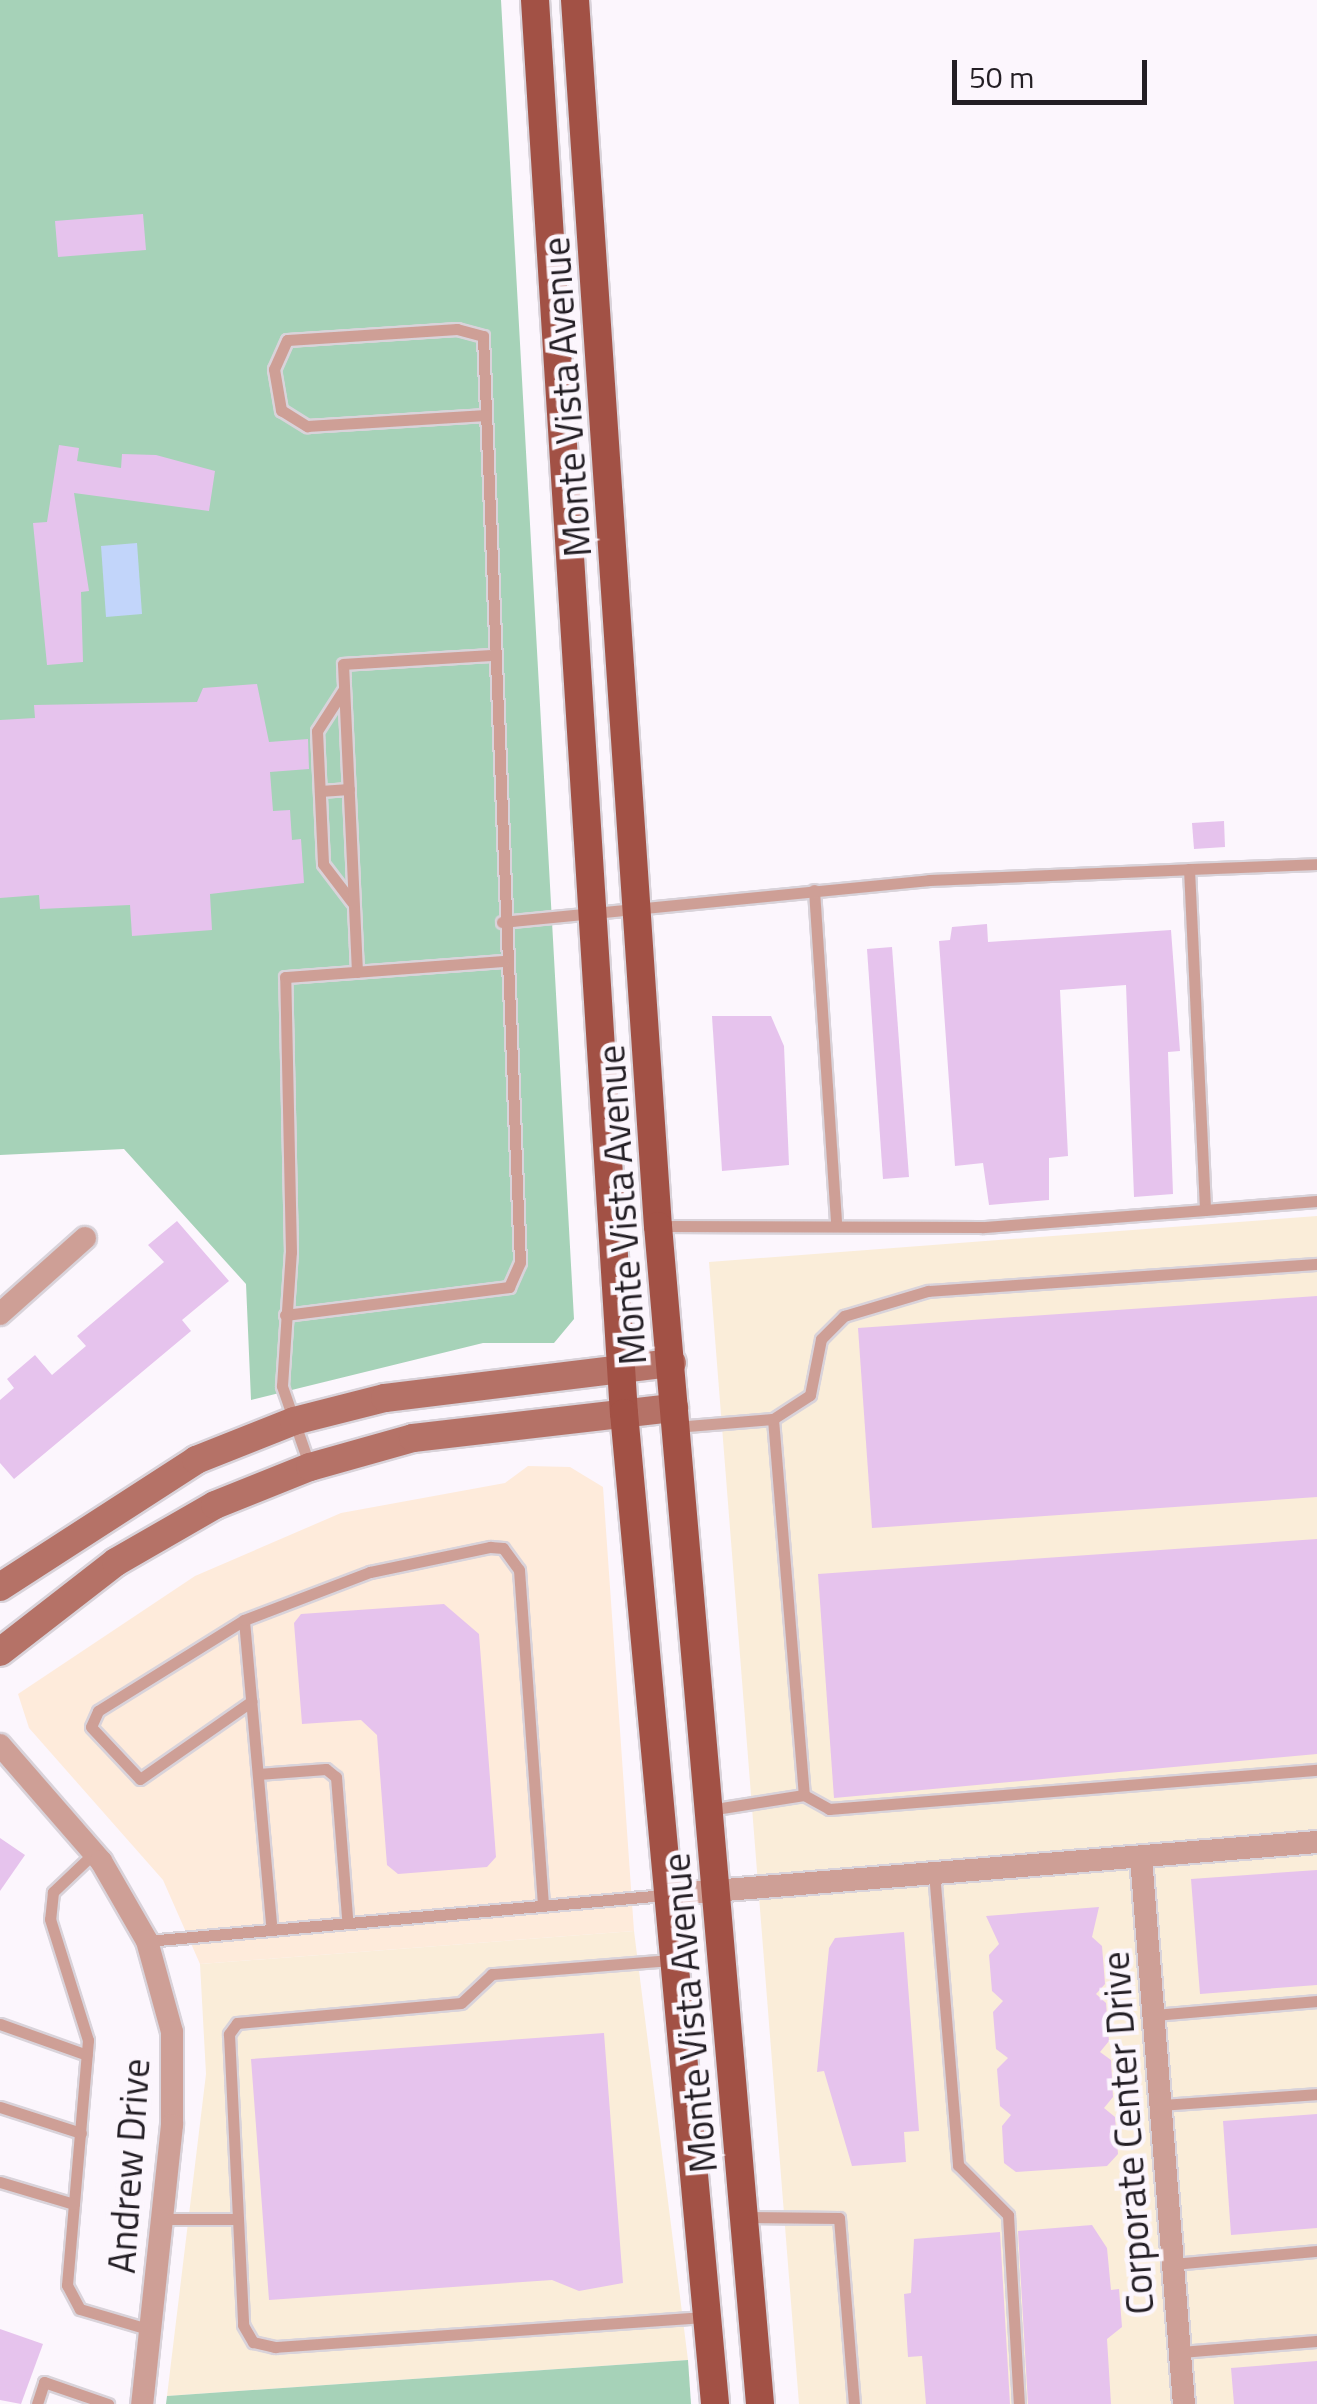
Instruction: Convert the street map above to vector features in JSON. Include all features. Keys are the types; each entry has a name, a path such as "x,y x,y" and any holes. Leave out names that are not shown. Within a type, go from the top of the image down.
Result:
{"main road":[{"name":"Monte Vista Avenue","path":"535,0 624,1413 664,1895 715,2404"},
{"name":"Monte Vista Avenue","path":"575,0 658,1226 760,2404"},
{"path":"0,1587 196,1460 294,1421 384,1398 672,1364"},
{"path":"0,1652 116,1562 215,1505 310,1467 413,1438 624,1413 674,1418"}],"street":[{"path":"0,1314 85,1238"},
{"name":"Andrew Drive","path":"0,1746 94,1853 147,1941 172,2032 164,2218 142,2404"},
{"path":"664,1895 1317,1842"},
{"name":"Corporate Center Drive","path":"1142,1856 1184,2404"}],"lane":[{"path":"284,1315 509,1287 520,1262 490,655 486,415 484,336 457,329 287,340 274,369 281,410 307,426 486,415"},
{"path":"357,972 343,664 490,655"},
{"path":"344,689 317,732 324,864 354,904"},
{"path":"320,791 349,789"},
{"path":"502,922 638,912 814,890 1317,864"},
{"path":"1190,869 1205,1210"},
{"path":"814,890 836,1225"},
{"path":"310,1467 282,1386 285,976 504,961"},
{"path":"658,1226 982,1227 1317,1201"},
{"path":"674,1418 773,1419 810,1395 821,1339 844,1316 928,1291 1317,1264"},
{"path":"773,1419 804,1794"},
{"path":"252,1701 140,1779 91,1727 98,1711 244,1620 454,1552 504,1548 514,1557 542,1906"},
{"path":"244,1620 271,1923"},
{"path":"258,1774 326,1769 336,1778 346,1918"},
{"path":"708,1810 804,1794 829,1810 1317,1770"},
{"path":"94,1853 53,1892 50,1918 82,2000 87,2056 70,2300 151,2330"},
{"path":"934,1872 958,2165 1008,2215 1019,2404"},
{"path":"147,1941 271,1923 664,1895"},
{"path":"671,1960 492,1974 461,2003 237,2023 229,2034 243,2325 253,2342 275,2347 706,2318"},
{"path":"1154,2015 1317,2001"},
{"path":"0,2024 87,2056"},
{"path":"1161,2105 1317,2094"},
{"path":"0,2107 80,2133"},
{"path":"0,2182 74,2204"},
{"path":"746,2217 838,2218 854,2404"},
{"path":"164,2218 238,2220"},
{"path":"1173,2264 1317,2251"},
{"path":"1180,2352 1317,2342"},
{"path":"37,2404 44,2382 108,2404"}],"shaded area":[{"path":"1317,1216 1317,2404 799,2404 709,1262"},
{"path":"528,1466 570,1467 603,1487 634,1931 200,1964 163,1880 29,1728 18,1694 195,1576 341,1513 505,1483"},
{"path":"634,1931 688,2360 167,2396 206,2074 200,1964"}],"green space":[{"path":"0,0 501,0 574,1319 554,1343 483,1343 251,1400 246,1284 124,1149 0,1155"},
{"path":"688,2360 691,2404 166,2404 167,2396"}],"water":[{"path":"137,543 142,614 106,617 101,546"}],"building":[{"path":"143,214 146,250 58,257 55,221"},
{"path":"59,445 79,448 77,461 121,468 122,454 156,455 215,471 209,511 74,493 89,591 81,592 83,662 47,665 33,523 47,522"},
{"path":"257,684 269,742 308,739 309,769 270,772 273,811 290,810 292,840 301,839 304,883 210,894 212,930 132,936 130,905 40,909 39,895 0,898 0,720 35,718 34,705 197,702 203,688"},
{"path":"1224,821 1225,847 1194,849 1192,823"},
{"path":"987,924 988,942 1171,930 1180,1051 1168,1052 1173,1194 1134,1197 1126,985 1060,990 1068,1156 1049,1158 1049,1200 989,1205 983,1163 955,1166 939,941 950,940 952,927"},
{"path":"892,947 909,1177 883,1179 867,949"},
{"path":"712,1016 771,1016 784,1046 789,1165 722,1171"},
{"path":"177,1221 229,1281 182,1320 191,1331 14,1479 0,1463 0,1400 14,1388 7,1379 35,1355 52,1375 86,1346 77,1336 164,1262 148,1245"},
{"path":"1317,1296 1317,1497 872,1528 858,1328"},
{"path":"1317,1539 1317,1754 834,1798 818,1574"},
{"path":"444,1604 479,1634 496,1857 487,1867 398,1874 387,1865 377,1735 361,1720 302,1724 294,1623 301,1614"},
{"path":"0,1838 25,1855 0,1891"},
{"path":"1317,1870 1317,1985 1200,1994 1191,1879"},
{"path":"1099,1907 1092,1937 1102,1946 1105,1984 1096,1994 1106,2003 1109,2041 1100,2052 1111,2060 1113,2097 1104,2108 1115,2117 1118,2154 1107,2166 1016,2172 1004,2163 1002,2126 1011,2115 1000,2106 997,2069 1008,2058 996,2049 993,2012 1003,2001 992,1991 989,1955 999,1944 986,1916"},
{"path":"904,1932 919,2131 904,2132 906,2162 852,2166 824,2071 817,2072 829,1948 835,1938"},
{"path":"604,2033 623,2283 579,2291 552,2280 269,2300 251,2059"},
{"path":"1317,2114 1317,2228 1231,2235 1223,2121"},
{"path":"1092,2225 1107,2248 1111,2290 1119,2289 1122,2327 1107,2339 1111,2404 1028,2404 1018,2231"},
{"path":"1000,2232 1010,2404 926,2404 922,2356 908,2357 904,2294 911,2293 914,2239"},
{"path":"0,2329 43,2344 21,2404 0,2400"},
{"path":"1317,2361 1317,2404 1234,2404 1231,2368"}]}
